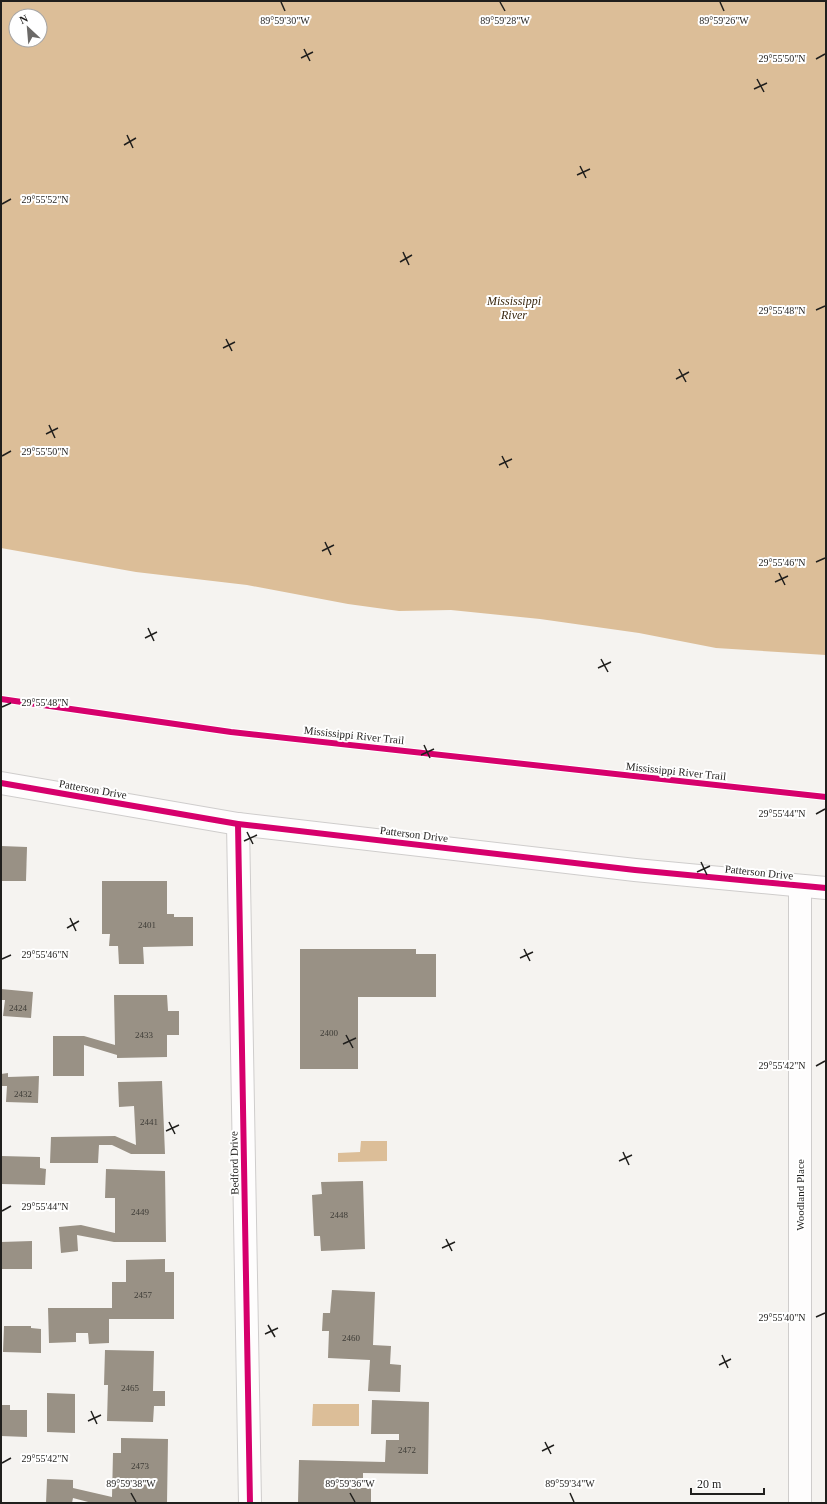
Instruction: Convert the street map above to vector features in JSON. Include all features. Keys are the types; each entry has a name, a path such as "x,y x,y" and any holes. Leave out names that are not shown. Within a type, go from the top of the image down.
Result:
{"street":[{"name":"Patterson Drive","path":"1,783 238,824 635,870 826,888"},
{"name":"Bedford Drive","path":"238,824 250,1503"},
{"name":"Woodland Place","path":"800,886 800,1503"}],"water":[{"name":"Mississippi River","path":"1,1 826,1 826,655 716,648 639,633 540,619 451,610 399,611 348,604 247,585 136,572 1,548"},
{"path":"361,1141 387,1141 387,1161 338,1162 338,1153 360,1152"},
{"path":"313,1404 359,1404 359,1426 312,1426"}],"building":[{"path":"1,846 27,847 26,881 1,881"},
{"path":"102,881 167,881 167,914 174,914 174,917 193,917 193,946 143,947 144,964 119,964 118,946 109,946 110,934 102,934"},
{"path":"300,949 416,949 416,954 436,954 436,997 358,997 358,1069 300,1069"},
{"path":"1,989 33,992 31,1018 3,1016 5,1000 1,1000"},
{"path":"114,995 167,995 168,1011 179,1011 179,1035 167,1035 167,1057 117,1058 117,1055 84,1045 84,1076 53,1076 53,1036 84,1036 115,1045"},
{"path":"8,1073 8,1077 39,1076 38,1103 6,1102 7,1086 1,1086 1,1074"},
{"path":"162,1081 165,1154 131,1154 112,1145 99,1145 98,1163 50,1163 51,1137 115,1136 136,1145 134,1106 119,1107 118,1082"},
{"path":"1,1156 40,1157 40,1168 46,1169 45,1185 1,1184"},
{"path":"106,1169 165,1171 166,1242 114,1242 77,1235 78,1251 61,1253 59,1227 81,1225 115,1233 115,1198 105,1198"},
{"path":"363,1181 365,1249 321,1251 320,1236 314,1236 312,1195 322,1194 321,1182"},
{"path":"32,1241 32,1269 1,1269 1,1242"},
{"path":"165,1259 165,1272 174,1272 174,1319 109,1319 109,1343 89,1344 88,1333 76,1333 76,1342 49,1343 48,1308 112,1308 112,1282 126,1282 126,1260"},
{"path":"332,1290 375,1292 373,1345 391,1346 390,1364 401,1365 400,1392 368,1391 370,1360 328,1358 329,1331 322,1331 323,1313 330,1313"},
{"path":"4,1326 31,1326 31,1328 41,1329 41,1353 3,1352"},
{"path":"105,1350 154,1351 153,1391 165,1391 165,1406 154,1406 153,1422 107,1421 108,1385 104,1385"},
{"path":"47,1393 75,1394 75,1433 47,1432"},
{"path":"372,1400 429,1402 428,1474 363,1473 363,1481 357,1480 357,1488 371,1488 371,1503 298,1503 299,1460 385,1462 386,1440 399,1440 399,1434 371,1434"},
{"path":"1,1405 10,1405 10,1410 27,1410 27,1437 1,1436"},
{"path":"121,1438 168,1439 167,1503 92,1503 73,1498 72,1503 46,1503 47,1479 73,1480 73,1488 112,1497 113,1453 121,1453"}],"cycle path":[{"name":"Mississippi River Trail","path":"1,699 231,732 826,797"},
{"path":"1,783 238,824 635,870 826,888"},
{"path":"238,824 250,1503"}]}
